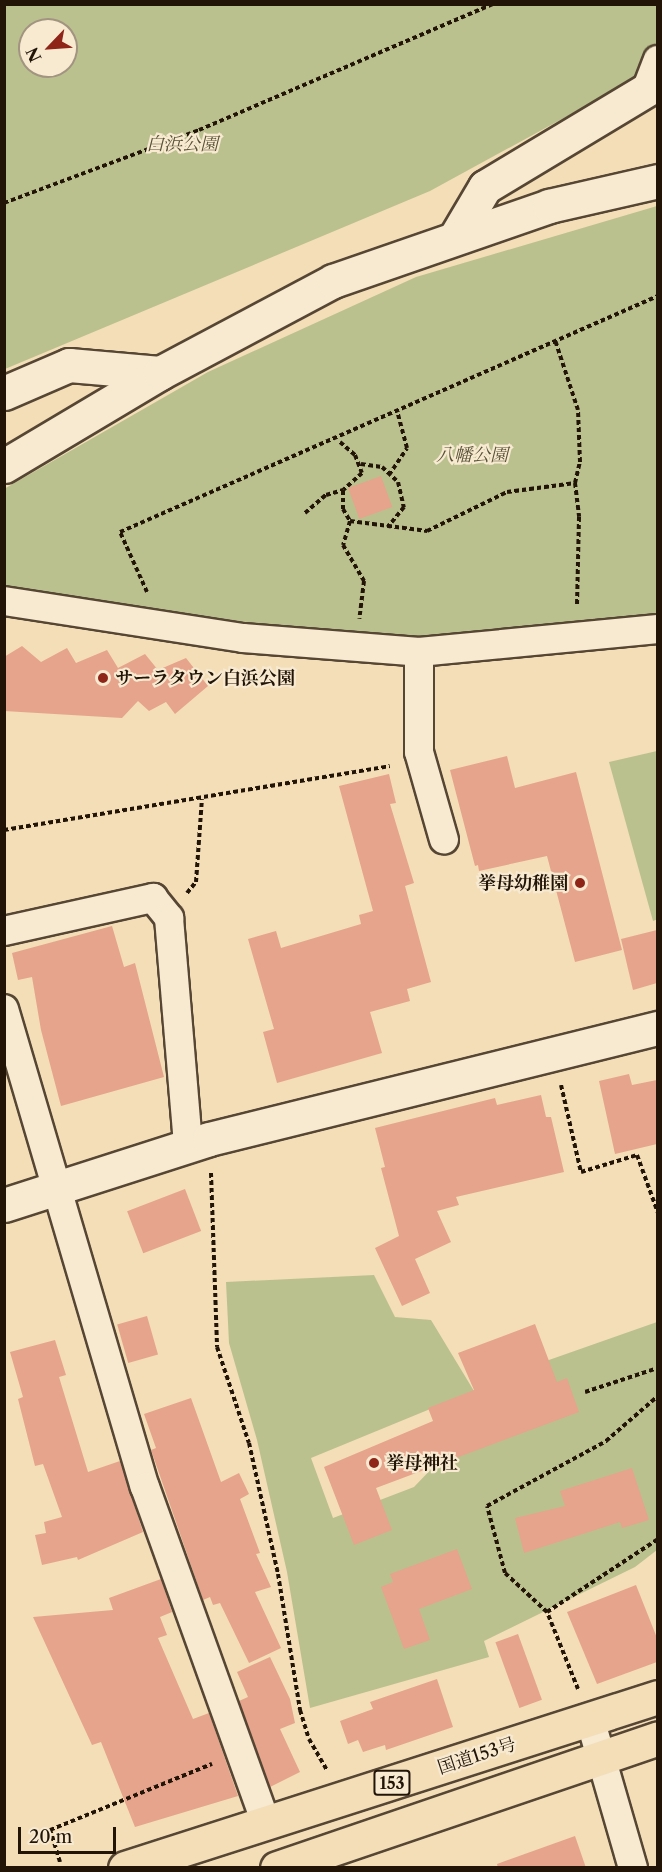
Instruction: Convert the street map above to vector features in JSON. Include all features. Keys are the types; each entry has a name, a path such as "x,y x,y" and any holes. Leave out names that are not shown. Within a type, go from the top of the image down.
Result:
{"highway":[{"name":"国道153号","path":"125,1868 657,1697"},
{"name":"153","path":"278,1867 657,1738"}],"street":[{"path":"456,236 485,188 654,77"},
{"path":"4,466 160,373 333,281 456,236 549,206 657,181"},
{"path":"4,393 69,365 160,373"},
{"path":"4,601 243,638 419,652 657,629"},
{"path":"419,652 419,719 407,759 444,840"},
{"path":"4,931 153,898 169,918 199,1156"},
{"path":"4,1009 60,1186 145,1487 267,1824"},
{"path":"4,1205 60,1186 199,1156 657,1028"},
{"path":"590,1719 633,1868"}],"path":[{"path":"4,203 199,130 493,4"},
{"path":"150,598 120,532 657,296"},
{"path":"555,340 578,410 580,462 575,483 579,517 575,637"},
{"path":"389,475 406,448 397,411"},
{"path":"305,513 326,495 343,490 362,473 361,464 340,442"},
{"path":"361,464 382,467 398,482 404,507 388,527"},
{"path":"350,521 427,531 507,492 575,483"},
{"path":"343,490 343,509 350,521 343,545 364,581 359,622 347,621"},
{"path":"4,830 202,798 407,759"},
{"path":"169,918 196,882 202,798"},
{"path":"561,1082 581,1172 637,1155 657,1213"},
{"path":"199,1156 217,1347 249,1443 278,1574 300,1710 309,1739 344,1799"},
{"path":"585,1392 657,1368"},
{"path":"590,1719 547,1612 504,1573 487,1506 606,1441 657,1396"},
{"path":"547,1612 657,1539"},
{"path":"60,1862 50,1830 241,1753"}],"green space":[{"name":"白浜公園","path":"4,5 657,5 657,67 430,191 5,369"},
{"name":"八幡公園","path":"657,206 657,628 578,646 366,638 178,613 5,597 4,489 208,372 416,277"},
{"path":"657,751 658,919 653,921 609,762"},
{"path":"374,1275 395,1317 431,1320 474,1391 311,1458 333,1518 414,1487 529,1367 657,1322 657,1550 635,1567 484,1641 489,1657 310,1708 287,1572 257,1440 229,1343 226,1282"}],"building":[{"path":"381,476 392,507 359,519 348,488"},
{"name":"サーラタウン白浜公園","path":"22,646 41,662 67,648 76,663 107,650 118,668 145,654 158,670 186,658 208,686 175,714 166,702 149,711 138,701 122,718 4,711 4,657"},
{"path":"507,756 515,788 576,772 622,950 575,962 547,856 479,871 478,865 475,866 450,770"},
{"path":"389,774 396,803 390,804 414,883 405,886 431,982 407,989 410,1001 370,1012 382,1053 277,1083 263,1032 274,1029 248,939 276,931 281,948 361,924 359,915 373,911 339,786"},
{"path":"112,926 124,967 135,963 164,1077 61,1106 41,1030 32,977 18,980 12,953"},
{"path":"657,930 657,983 633,990 621,939"},
{"path":"629,1074 632,1085 657,1080 657,1144 615,1154 599,1081"},
{"path":"541,1095 546,1117 551,1117 564,1172 456,1197 459,1205 437,1211 451,1242 415,1259 430,1293 402,1306 375,1248 399,1236 381,1168 385,1167 375,1128 495,1098 497,1105"},
{"path":"185,1189 201,1231 143,1253 127,1211"},
{"path":"147,1316 158,1354 128,1363 117,1325"},
{"path":"535,1324 557,1382 567,1378 579,1412 376,1488 392,1530 354,1545 324,1467 433,1421 428,1408 474,1390 458,1353"},
{"path":"55,1340 66,1375 59,1377 88,1472 120,1461 143,1532 78,1560 77,1557 42,1565 35,1535 46,1533 44,1522 62,1517 43,1464 35,1466 18,1399 23,1397 10,1352"},
{"path":"191,1398 221,1482 239,1473 249,1494 240,1499 260,1553 256,1554 271,1587 255,1592 281,1648 249,1663 220,1603 213,1605 210,1597 203,1600 151,1450 156,1448 144,1414"},
{"path":"632,1468 649,1520 622,1528 620,1522 524,1553 515,1518 565,1506 560,1491"},
{"path":"457,1549 472,1589 419,1609 430,1640 404,1649 381,1587 393,1582 390,1574"},
{"path":"161,1579 172,1612 160,1617 167,1635 158,1638 193,1719 209,1713 238,1796 135,1827 101,1742 92,1745 33,1617 113,1610 109,1598"},
{"path":"636,1585 657,1638 657,1662 597,1684 567,1612"},
{"path":"518,1634 542,1700 519,1708 495,1642"},
{"path":"270,1657 290,1699 295,1723 280,1729 300,1772 270,1787 239,1701 248,1697 237,1672"},
{"path":"437,1679 453,1727 386,1750 385,1745 363,1752 358,1740 348,1744 340,1721 373,1709 370,1702"},
{"path":"575,1836 586,1868 498,1868 497,1864"}],"place":[{"name":"サーラタウン白浜公園","path":"103,678"},
{"name":"挙母幼稚園","path":"580,883"},
{"name":"挙母神社","path":"374,1463"}]}
